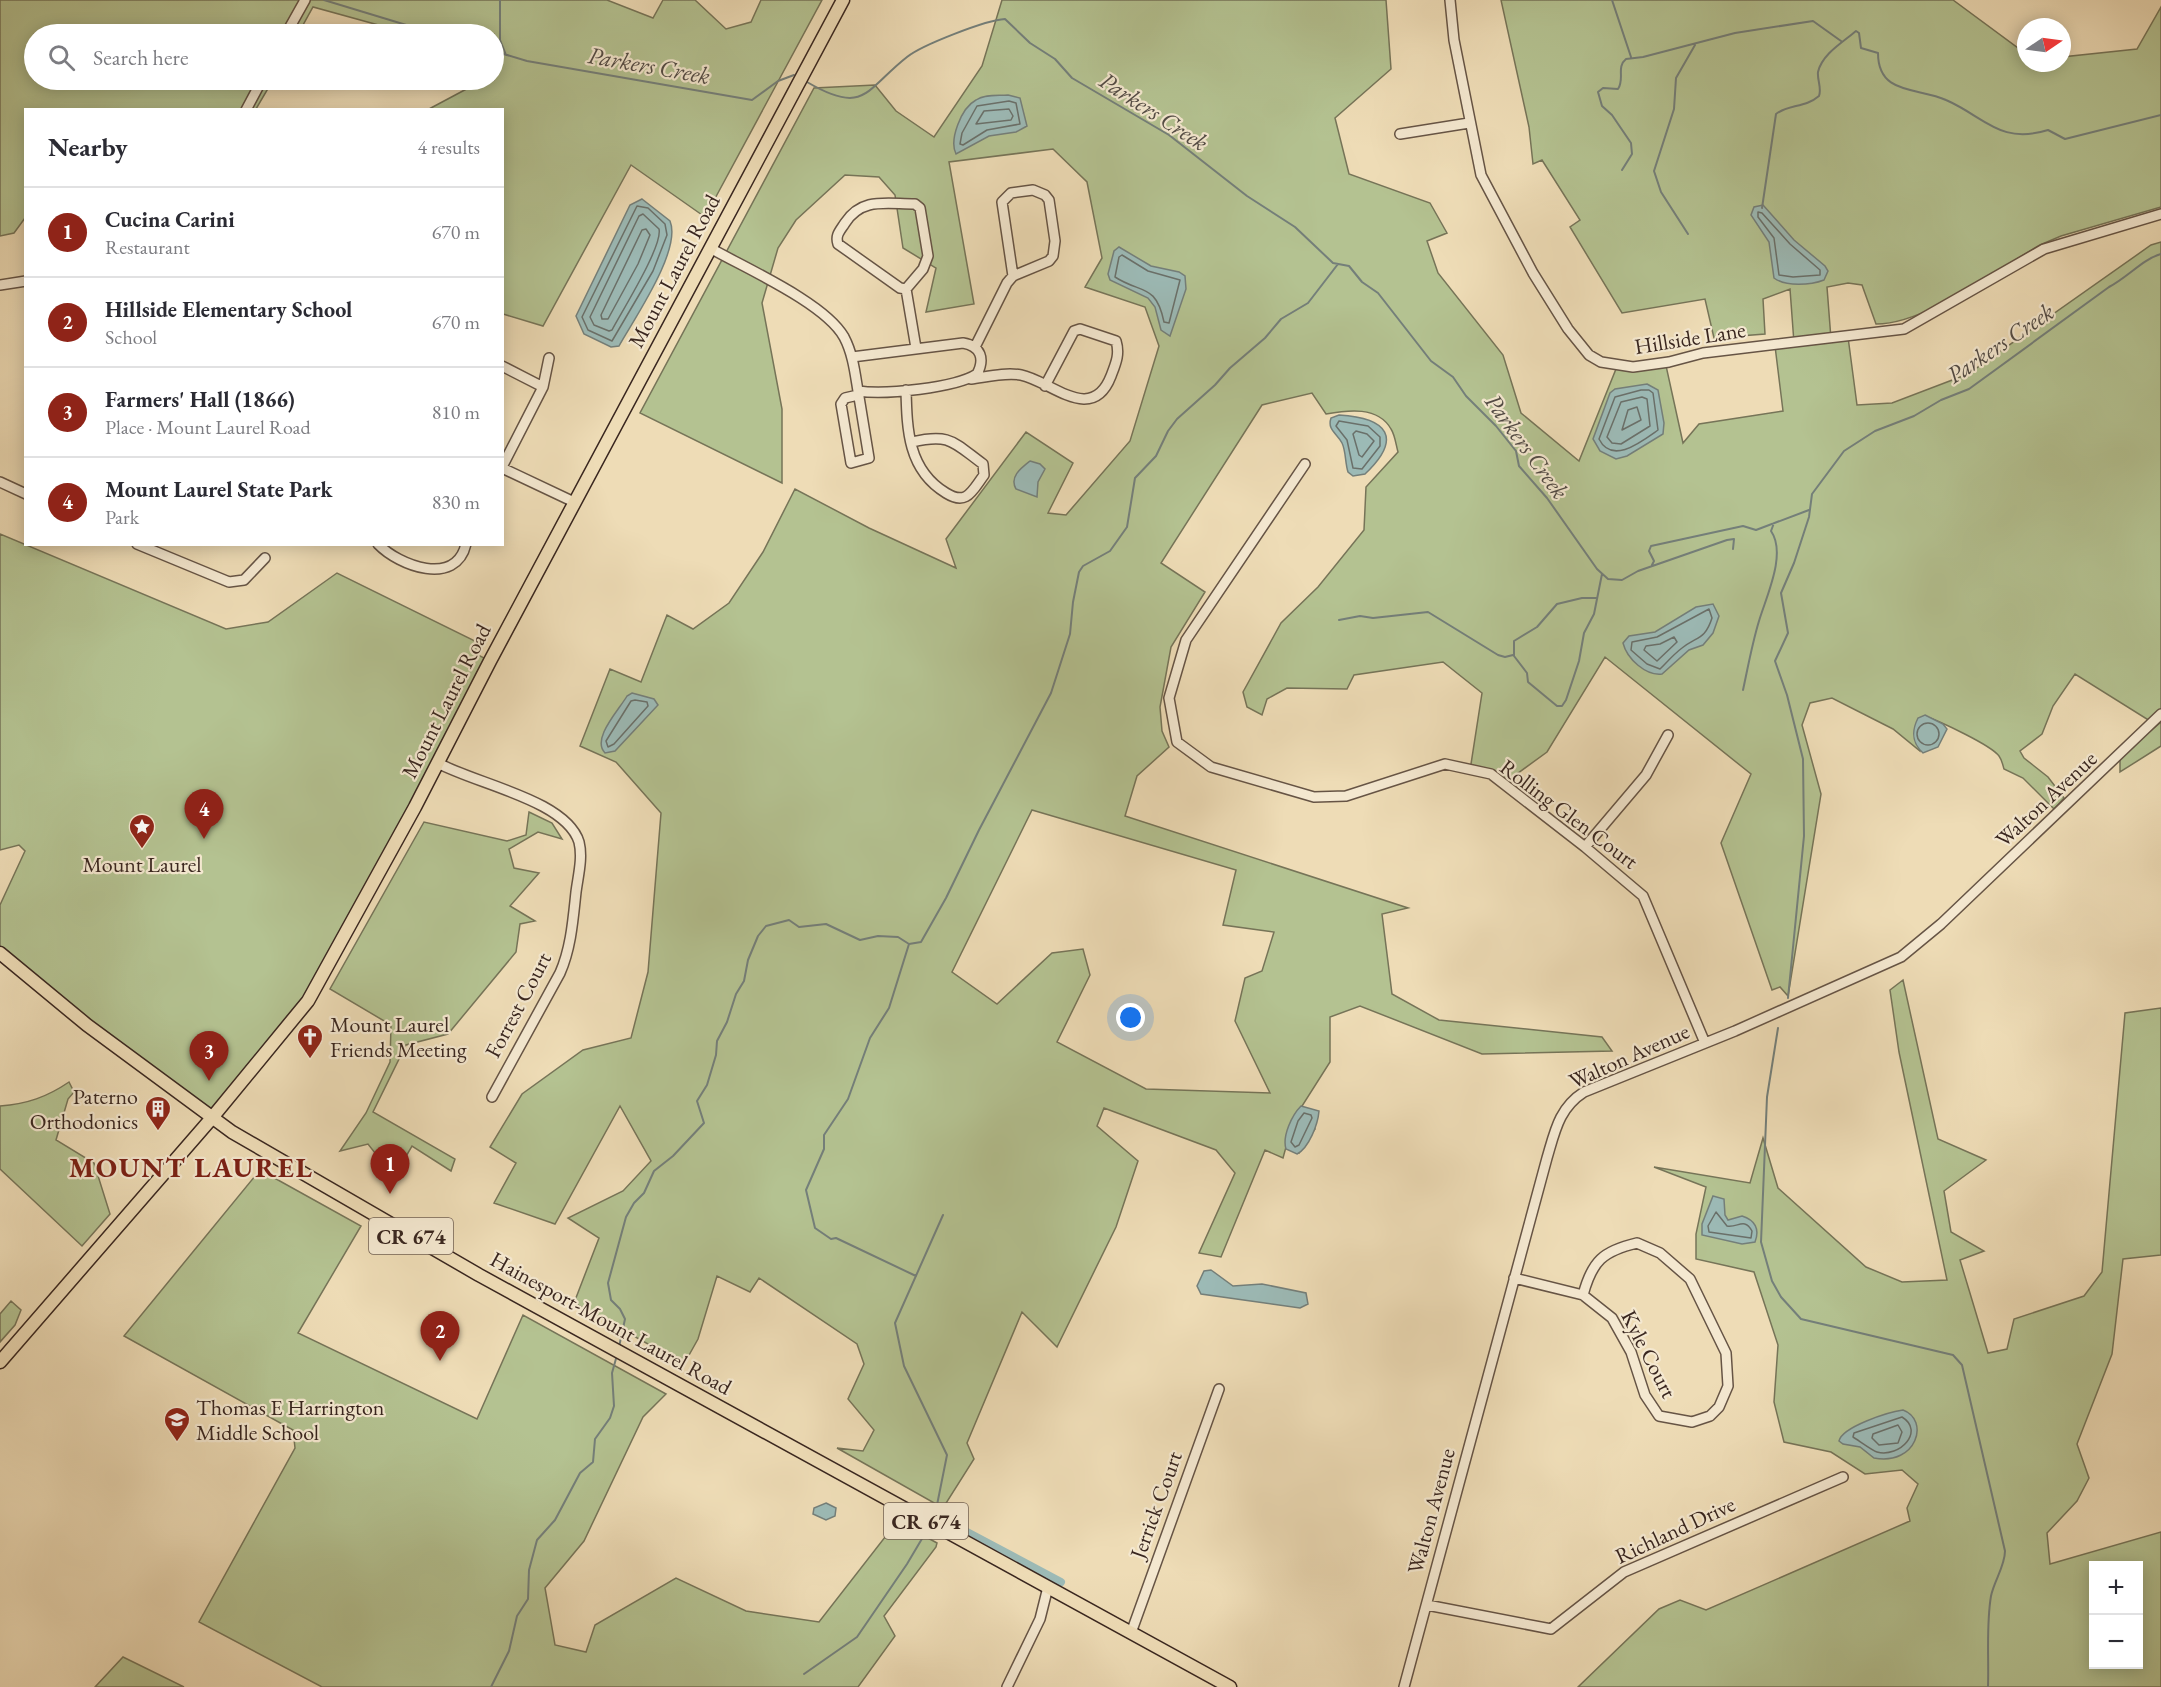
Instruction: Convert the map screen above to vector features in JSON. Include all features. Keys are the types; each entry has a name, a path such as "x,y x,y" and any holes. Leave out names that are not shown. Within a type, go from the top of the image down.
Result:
{"main road":[{"name":"Mount Laurel Road","path":"0,1362 211,1119 308,1001 438,763 574,502 843,0"},
{"name":"Hainesport-Mount Laurel Road","path":"0,953 87,1025 211,1119 448,1258 1230,1687"}],"street":[{"path":"292,24 305,0"},
{"name":"Hillside Lane","path":"1450,0 1454,40 1469,123 1483,181 1552,304 1589,355 1597,360 1623,367 1669,362 1703,353 1904,329 1926,319 2044,249 2161,214"},
{"path":"247,108 257,90"},
{"path":"1400,134 1469,123"},
{"path":"975,347 1007,283 1013,276 1042,265 1053,256 1055,241 1051,207 1045,195 1040,191 1011,193 1002,202 1013,276"},
{"path":"906,289 900,288 838,244 837,235 854,209 869,204 915,204 920,208 928,256 923,269 906,289 916,348"},
{"path":"710,248 785,290 828,319 843,336 852,357 858,393 869,458 851,462 841,404 845,398 858,393 906,390 1013,374 1029,378 1045,386 1078,399 1098,395 1110,379 1119,353 1116,341 1080,329 1074,331 1045,386"},
{"path":"0,285 24,281"},
{"path":"852,357 955,344 975,347 981,353 981,368 968,380"},
{"path":"504,463 543,387 549,358"},
{"path":"504,367 543,387"},
{"path":"906,390 912,442 915,462 923,476 955,499 968,498 984,475 983,464 949,439 933,437 912,442"},
{"name":"Rolling Glen Court","path":"1305,464 1186,640 1169,698 1178,742 1211,767 1314,797 1346,796 1445,764 1491,774 1585,847 1643,896 1705,1043"},
{"path":"504,468 574,502"},
{"path":"0,483 24,493"},
{"path":"381,546 410,563 435,570 453,565 460,559 464,546"},
{"path":"154,548 229,582 244,579 265,558"},
{"name":"Walton Avenue","path":"1404,1687 1554,1134 1567,1106 1584,1092 1884,966 1914,947 2161,714"},
{"path":"1585,847 1646,775 1668,735"},
{"name":"Forrest Court","path":"438,763 462,776 554,811 574,831 580,850 568,953 560,973 492,1097"},
{"name":"Kyle Court","path":"1514,1278 1566,1293 1584,1295 1612,1318 1631,1352 1645,1395 1659,1416 1692,1422 1710,1416 1719,1407 1728,1386 1726,1353 1690,1279 1660,1253 1637,1243 1610,1252 1600,1258 1591,1272 1584,1295"},
{"name":"Jerrick Court","path":"1131,1633 1219,1389"},
{"name":"Richland Drive","path":"1427,1605 1551,1629 1624,1572 1843,1477"},
{"path":"1007,1687 1040,1619 1048,1587"}],"green space":[{"path":"0,0 607,0 653,18 663,0 695,0 726,29 751,22 761,0 822,0 705,217 631,165 543,326 504,314 504,108 431,108 465,90 504,90 504,24 375,24 313,7 304,24 24,24 24,90 267,90 257,108 24,108 24,219 14,233 0,236"},
{"path":"1002,0 1386,0 1391,69 1335,118 1349,174 1430,203 1447,233 1427,241 1438,273 1503,355 1521,413 1579,461 1616,369 1665,361 1683,443 1699,424 1783,411 1775,346 1794,343 1790,289 1763,299 1765,334 1714,338 1705,299 1622,313 1570,227 1580,220 1542,160 1533,164 1529,127 1501,0 1953,0 2017,47 2017,72 2071,72 2071,56 2137,49 2161,7 2161,207 2061,236 2040,245 1938,306 1896,322 1876,324 1862,285 1848,283 1827,287 1831,339 1848,337 1857,405 1892,403 1968,374 2151,245 2161,242 2161,709 2150,721 2075,674 2053,706 2042,734 2020,751 2024,758 2048,777 2064,798 2054,809 2023,778 2004,769 2000,758 1994,751 1925,716 1920,751 1893,729 1832,698 1810,703 1802,725 1821,794 1788,996 1780,987 1772,990 1721,843 1751,774 1605,657 1547,752 1503,784 1471,764 1482,693 1443,662 1354,675 1347,689 1287,688 1267,699 1262,715 1247,707 1243,692 1281,623 1318,587 1364,530 1366,487 1398,452 1391,429 1378,416 1371,413 1344,411 1326,414 1312,393 1262,405 1161,563 1205,592 1171,647 1160,707 1162,731 1169,747 1137,776 1125,816 1408,908 1382,914 1392,994 1439,1020 1602,1037 1612,1051 1482,1054 1360,1006 1330,1017 1330,1062 1302,1106 1315,1129 1299,1153 1286,1147 1283,1158 1265,1150 1221,1257 1199,1253 1235,1173 1216,1150 1104,1108 1097,1126 1138,1161 1116,1227 1057,1347 1022,1312 967,1443 974,1459 943,1508 837,1448 863,1451 874,1430 848,1399 864,1364 857,1344 759,1278 750,1292 717,1276 698,1339 684,1364 574,1303 599,1238 568,1218 623,1191 651,1161 620,1106 555,1224 494,1203 516,1163 490,1147 522,1094 583,1050 631,1038 648,972 661,813 616,762 580,746 610,669 641,682 667,615 693,629 729,603 763,552 795,489 869,528 956,568 946,539 1026,432 1073,463 1048,513 1066,515 1130,441 1159,346 1145,307 1085,287 1102,258 1087,182 1053,149 949,162 974,304 926,312 936,268 903,248 895,195 879,177 845,175 796,220 778,248 762,303 782,409 782,483 640,413 814,88 875,85 896,111 934,137 982,66","holes":["1032,810 1236,870 1223,925 1274,932 1262,971 1245,978 1235,1021 1270,1093 1146,1089 1057,1042 1090,975 1083,949 1052,953 997,1004 952,972"]},
{"path":"0,534 226,629 268,622 337,573 479,643 474,653 490,661 308,1001 211,1119 0,952 0,905 25,851 19,845 0,850"},
{"path":"2161,722 2161,746 2120,772 2120,757"},
{"path":"529,812 552,823 562,839 538,832 509,849 514,868 539,873 510,906 535,921 520,924 516,952 448,1034 406,1045 373,1112 455,1159 451,1171 412,1146 394,1177 368,1144 340,1151 366,1113 390,1062 391,1025 330,989 424,822 507,841 526,835"},
{"path":"1903,980 1938,1139 1986,1160 1944,1191 1951,1232 1984,1251 1960,1260 1988,1353 2007,1349 2014,1319 2084,1296 2102,1272 2125,1013 2161,1008 2161,1255 2123,1259 2112,1354 2077,1444 2089,1478 2077,1501 2047,1533 2050,1564 2161,1532 2161,1687 1578,1687 1659,1609 1680,1600 1706,1610 1910,1521 1907,1508 1918,1484 1902,1470 1865,1474 1831,1452 1784,1442 1774,1402 1778,1345 1754,1272 1696,1259 1696,1234 1706,1187 1654,1167 1750,1183 1763,1138 1778,1188 1866,1267 1902,1282 1947,1280 1899,1052 1890,990"},
{"path":"69,1082 74,1092 68,1099 56,1140 94,1163 110,1214 82,1246 0,1169 0,1106 36,1099"},
{"path":"260,1170 361,1226 298,1333 477,1419 523,1315 666,1394 643,1417 584,1541 545,1588 555,1645 586,1652 595,1625 676,1578 746,1611 819,1622 896,1523 895,1520 937,1543 884,1616 895,1636 858,1687 322,1687 199,1622 295,1448 293,1430 124,1336"},
{"path":"11,1301 21,1310 15,1325 0,1342 0,1314"},
{"path":"123,1657 184,1687 95,1687"}],"water":[{"path":"1008,95 1020,98 1027,126 1016,132 989,136 956,154 955,133 961,117 971,104 983,97"},
{"path":"642,199 670,221 672,234 669,249 655,284 635,319 619,346 611,347 584,334 576,316 630,205"},
{"path":"1763,205 1794,240 1825,266 1828,271 1824,280 1799,284 1785,283 1774,278 1769,242 1751,215 1754,207"},
{"path":"1119,247 1151,266 1179,272 1185,276 1186,289 1170,336 1161,330 1155,307 1148,298 1110,280 1108,274 1114,251"},
{"path":"1647,384 1658,390 1664,423 1663,434 1627,456 1616,459 1600,451 1593,439 1610,393 1615,389"},
{"path":"1339,415 1369,420 1379,425 1385,432 1384,450 1365,474 1353,476 1348,472 1343,446 1330,426 1331,418"},
{"path":"1030,461 1040,464 1045,469 1038,482 1037,497 1016,489 1014,485 1017,473"},
{"path":"1713,604 1719,616 1713,633 1703,645 1689,650 1662,674 1650,672 1638,665 1625,649 1623,643 1629,636 1655,632 1696,607"},
{"path":"632,693 654,699 658,705 615,751 605,753 601,740 604,733 627,696"},
{"path":"1925,715 1943,724 1947,729 1938,747 1923,753 1915,741 1914,728 1918,718"},
{"path":"1301,1106 1319,1111 1312,1135 1305,1147 1297,1154 1286,1149 1285,1138 1291,1120"},
{"path":"1713,1196 1724,1199 1725,1215 1728,1220 1742,1216 1753,1223 1757,1229 1755,1242 1742,1244 1702,1235 1702,1224"},
{"path":"1211,1270 1233,1286 1262,1284 1306,1293 1308,1304 1300,1308 1201,1294 1197,1286 1204,1271"},
{"path":"1903,1410 1911,1415 1916,1423 1917,1432 1915,1441 1900,1455 1889,1459 1874,1458 1860,1447 1839,1441 1848,1431 1857,1426 1877,1417"},
{"path":"826,1503 836,1508 835,1516 826,1520 813,1514 814,1508"}],"waterway":[{"name":"Parkers Creek","path":"324,0 403,24"},
{"path":"500,0 500,24"},
{"path":"1612,0 1631,57"},
{"name":"Parkers Creek","path":"807,82 841,97 853,98 863,95 915,52 970,28 1005,19 1030,43 1055,59 1072,78 1169,135 1247,196 1295,227 1333,263 1349,266 1362,282 1378,293 1431,361 1453,377 1466,396 1496,426 1516,451 1519,466 1547,498 1597,569 1608,579 1622,580 1638,571 1727,540 1734,539 1733,549"},
{"path":"1622,170 1632,154 1631,143 1612,115 1602,106 1598,92 1603,88 1618,89 1623,62 1626,59 1643,57 1735,33 1813,21 1841,41"},
{"path":"1762,208 1776,114 1819,96 1820,66 1834,49 1856,31 1859,33 1861,48 1878,53 1880,67 1885,77 1892,83 1946,100 2005,132 2031,134 2048,130 2065,139 2161,115"},
{"path":"1688,234 1661,192 1654,171 1674,109 1676,78 1695,45"},
{"path":"504,50 506,55"},
{"name":"Parkers Creek","path":"504,54 527,61 752,100 778,81 794,75"},
{"path":"1788,998 1804,836 1803,759 1787,695 1775,661 1788,633 1781,593 1794,563 1809,517 1812,494 1844,451 1875,431 1914,416 1941,400 1969,389 2109,287 2154,256 2161,254"},
{"path":"619,1347 625,1319 620,1309 611,1300 608,1283 626,1217 634,1203 644,1193 654,1171 673,1156 704,1123 697,1101 707,1085 716,1055 717,1041 727,1022 736,994 744,981 748,960 758,936 766,926 789,920 799,927 826,924 860,940 878,936 898,937 909,944 921,942 1051,693 1070,634 1079,572 1083,566 1110,551 1127,527 1135,478 1156,456 1168,431 1177,419 1265,338 1281,319 1308,303 1338,264"},
{"name":"Parkers Creek","path":"1652,565 1654,561 1649,551 1651,546 1743,526 1756,530 1809,510"},
{"path":"1743,690 1754,638 1774,576 1777,551 1771,531 1774,523"},
{"path":"1597,598 1582,598 1557,604 1537,627 1514,641 1514,656 1527,673 1528,682 1557,706 1562,706 1566,700 1579,661 1584,633 1594,614 1602,574"},
{"path":"1339,620 1360,616 1373,618 1428,612 1498,655 1505,657 1513,655"},
{"path":"909,944 889,1008 870,1038 848,1099 824,1135 824,1149 806,1190 815,1228 831,1239 836,1238 916,1276"},
{"path":"1778,1028 1767,1097 1761,1242 1772,1281 1781,1297 1801,1319 1953,1355 1962,1365 2005,1551 1989,1607 1988,1687"},
{"path":"935,1515 947,1455 904,1366 895,1323 943,1215"},
{"path":"491,1687 509,1651 517,1616 528,1599 529,1570 537,1540 555,1520 580,1473 593,1462 595,1439 610,1418 614,1406 612,1373 617,1355"},
{"path":"935,1515 1061,1582"},
{"path":"804,1674 857,1637 923,1537"}],"place":[{"name":"Mount Laurel State Park","path":"204,839"},
{"name":"Mount Laurel","path":"142,850"},
{"name":"Mount Laurel Friends Meeting","path":"310,1060"},
{"name":"Farmers' Hall (1866)","path":"209,1081"},
{"name":"Paterno Orthodonics","path":"158,1132"},
{"name":"Cucina Carini","path":"390,1194"},
{"name":"Hillside Elementary School","path":"440,1361"},
{"name":"Thomas E Harrington Middle School","path":"177,1443"}],"district":[{"name":"MOUNT LAUREL","path":"191,1167"}]}
